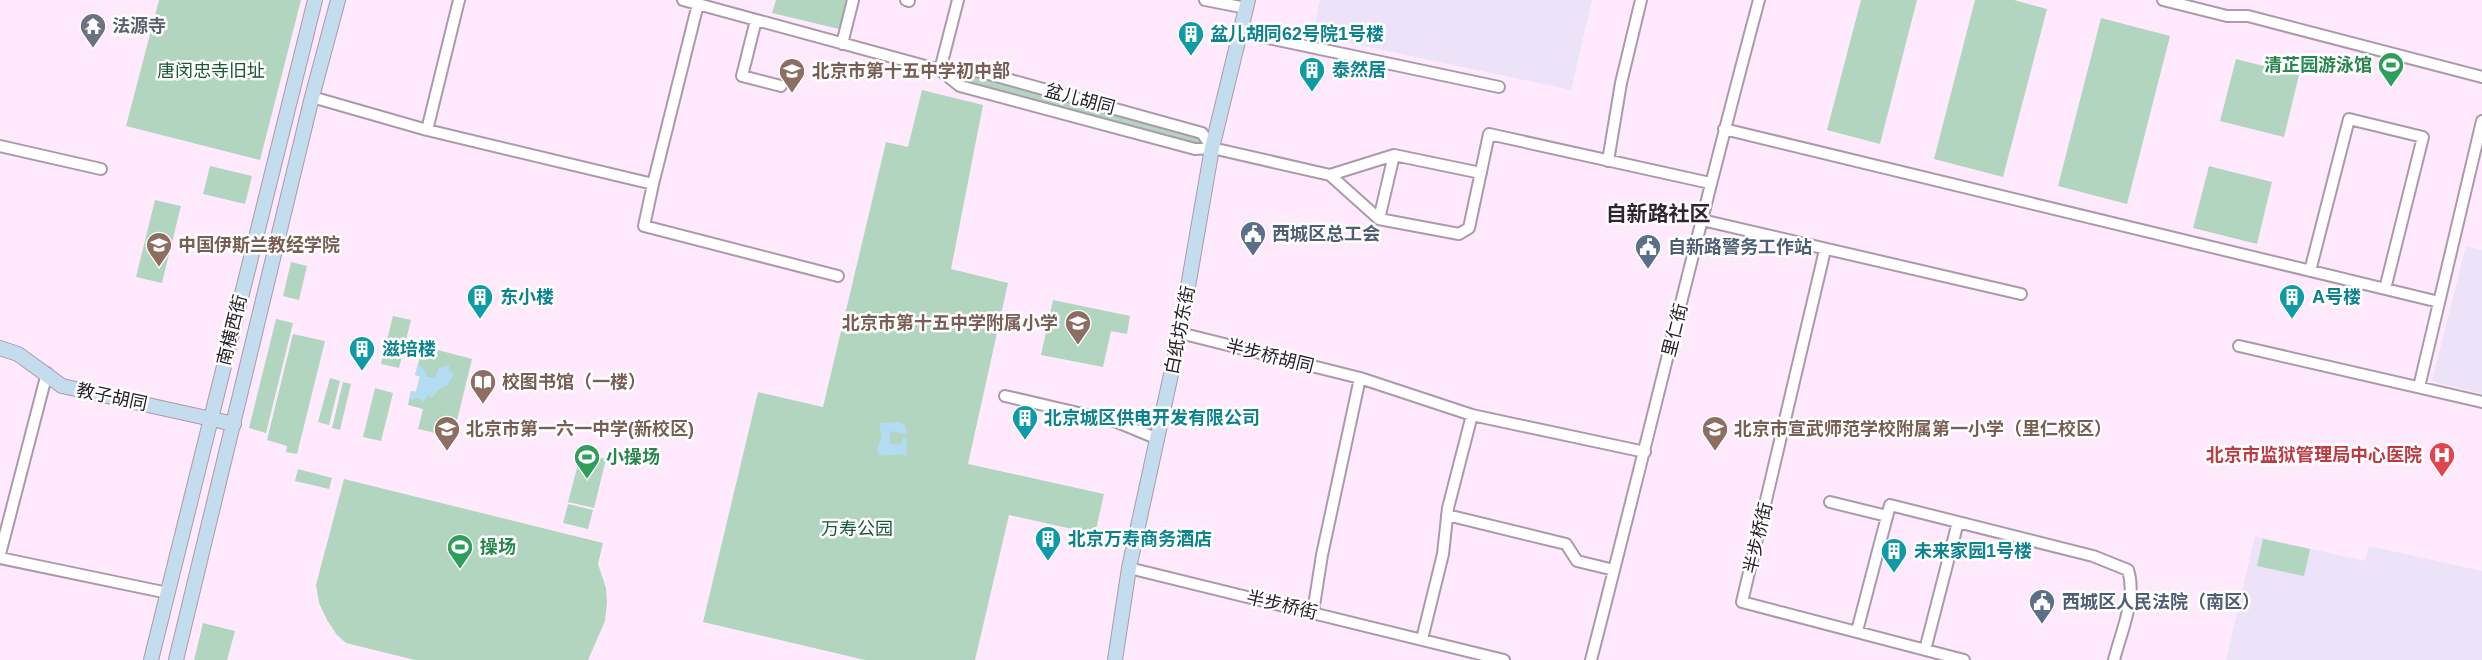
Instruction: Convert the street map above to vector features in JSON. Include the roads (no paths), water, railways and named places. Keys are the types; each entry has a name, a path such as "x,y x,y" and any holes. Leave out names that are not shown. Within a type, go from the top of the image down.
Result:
{"main road":[{"name":"南横西街","path":"152,660 315,0"},
{"name":"南横西街","path":"176,660 312,97 338,0"},
{"name":"白纸坊东街","path":"1114,660 1129,568 1180,333 1212,148 1247,4"},
{"name":"教子胡同","path":"0,348 18,354 62,386 234,424"}],"street":[{"path":"427,130 459,0"},
{"name":"盆儿胡同","path":"683,0 940,70 967,68 1202,133 1212,148"},
{"path":"842,44 853,0"},
{"path":"940,70 958,0"},
{"path":"1205,0 1247,4"},
{"path":"1608,161 1621,83 1641,0"},
{"name":"里仁街","path":"1591,660 1645,452 1710,183 1759,0"},
{"path":"2163,0 2227,16 2248,16 2482,76"},
{"path":"698,4 644,226 838,276"},
{"path":"756,20 742,76 780,86"},
{"path":"1240,32 1499,87"},
{"name":"盆儿胡同","path":"940,70 960,86 1195,149 1212,148 1330,175"},
{"path":"312,97 427,130 653,184"},
{"path":"2310,271 2349,119 2423,137 2385,289"},
{"path":"2419,387 2482,121"},
{"path":"1724,129 2439,302"},
{"path":"1330,175 1379,219 1459,234 1469,228 1489,134 1710,183"},
{"path":"0,146 101,169"},
{"path":"1330,175 1394,155 1481,173"},
{"path":"1379,219 1394,155"},
{"path":"1702,220 2021,294"},
{"name":"半步桥街","path":"1825,250 1742,602 1964,660"},
{"name":"半步桥胡同","path":"1180,333 1360,378 1472,415 1645,452"},
{"path":"2239,346 2482,402"},
{"path":"47,373 0,556 168,593"},
{"path":"1314,612 1322,555 1360,378"},
{"path":"1005,396 1117,422 1158,439"},
{"path":"1422,639 1443,554 1447,515 1472,415"},
{"path":"1830,502 1887,516"},
{"path":"1857,631 1890,505 2093,556 2128,570 2132,581 2131,593 2114,660"},
{"path":"1447,515 1566,544 1576,561 1614,570"},
{"path":"1925,650 1958,522"},
{"name":"半步桥街","path":"1129,568 1504,660"}],"water":[{"path":"418,364 427,377 435,377 439,368 449,365 449,370 454,374 447,386 438,390 433,397 429,397 428,394 423,403 419,398 409,400 411,391 416,392 420,376 415,375"},
{"path":"898,422 905,425 908,435 892,431 890,443 900,445 903,438 907,438 906,456 901,454 880,456 877,450 882,435 879,427 881,423"}],"place":[{"name":"法源寺","path":"93,49"},
{"name":"盆儿胡同62号院1号楼","path":"1191,57"},
{"name":"清芷园游泳馆","path":"2391,88"},
{"name":"泰然居","path":"1312,93"},
{"name":"北京市第十五中学初中部","path":"792,94"},
{"name":"西城区总工会","path":"1253,257"},
{"name":"中国伊斯兰教经学院","path":"159,268"},
{"name":"自新路警务工作站","path":"1648,270"},
{"name":"东小楼","path":"480,320"},
{"name":"A号楼","path":"2292,320"},
{"name":"北京市第十五中学附属小学","path":"1078,346"},
{"name":"滋培楼","path":"362,372"},
{"name":"校图书馆（一楼）","path":"483,405"},
{"name":"北京城区供电开发有限公司","path":"1025,441"},
{"name":"北京市第一六一中学(新校区)","path":"447,452"},
{"name":"北京市宣武师范学校附属第一小学（里仁校区）","path":"1715,452"},
{"name":"北京市监狱管理局中心医院","path":"2442,478"},
{"name":"小操场","path":"587,480"},
{"name":"北京万寿商务酒店","path":"1048,562"},
{"name":"操场","path":"460,570"},
{"name":"未来家园1号楼","path":"1894,574"},
{"name":"西城区人民法院（南区）","path":"2042,625"}],"district":[{"name":"自新路社区","path":"1658,213"}],"park label":[{"name":"唐闵忠寺旧址","path":"211,71"},
{"name":"万寿公园","path":"857,529"}]}
